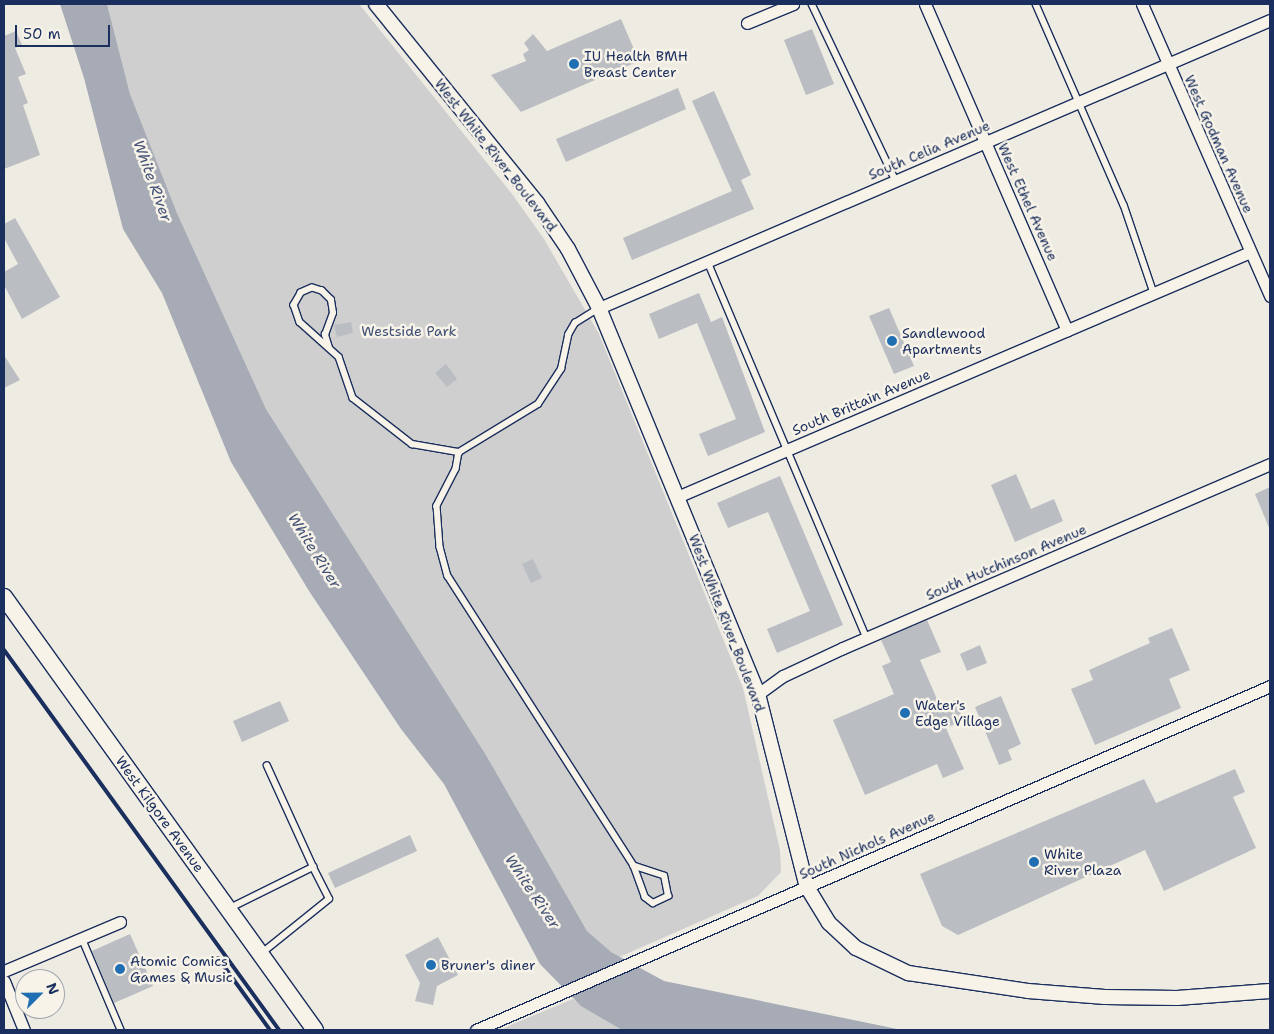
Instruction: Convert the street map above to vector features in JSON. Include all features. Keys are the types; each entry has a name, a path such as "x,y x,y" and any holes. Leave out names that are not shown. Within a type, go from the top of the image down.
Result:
{"main road":[{"name":"West Kilgore Avenue","path":"4,597 315,1030"}],"street":[{"name":"West White River Boulevard","path":"376,4 537,203 568,249 599,308 758,694 807,887 842,937 883,964 908,973 1028,991 1105,997 1176,998 1270,991"},
{"path":"747,23 792,4"},
{"name":"West Ethel Avenue","path":"925,4 1067,330"},
{"name":"West Godman Avenue","path":"1142,4 1270,296"},
{"name":"South Celia Avenue","path":"599,308 1270,20"},
{"name":"South Brittain Avenue","path":"677,497 1250,252"},
{"name":"South Hutchinson Avenue","path":"758,694 783,676 867,638 1270,464"},
{"name":"South Nichols Avenue","path":"476,1030 507,1014 699,935 1270,686"},
{"path":"4,971 120,922"},
{"path":"4,981 24,1030"}],"lane":[{"path":"812,4 896,181"},
{"path":"1036,4 1124,206 1154,293"},
{"path":"708,262 867,638"},
{"path":"329,348 325,335 332,313 331,300 322,291 312,288 301,293 294,305 300,322 339,357 353,398 412,444 459,452 538,404 561,369 568,335 575,323 599,308"},
{"path":"459,452 456,469 437,506 440,547 448,576 634,866 645,897 653,903 668,896 669,886 664,876 634,866"},
{"path":"261,954 330,899 313,867 267,766"},
{"path":"228,909 313,867"},
{"path":"82,938 121,1030"}],"green space":[{"name":"Westside Park","path":"107,4 359,4 512,194 544,239 599,334 743,688 780,850 781,872 758,896 617,958 587,931 486,755 266,409 177,213 130,94"},
{"path":"573,999 622,1030 501,1030 513,1024"}],"water":[{"name":"White River","path":"60,4 107,4 130,94 177,213 266,409 486,755 587,931 611,952 664,981 902,1030 622,1030 581,1006 540,964 444,784 401,729 309,591 231,462 162,293 123,229 84,78"}],"building":[{"name":"IU Health BMH Breast Center","path":"621,19 639,61 521,112 491,75 526,61 523,54 529,50 524,43 533,34 547,51"},
{"path":"812,29 834,84 806,95 784,40"},
{"path":"16,31 22,45 15,48 26,74 18,77 28,103 23,105 40,155 4,169 4,36"},
{"path":"678,88 686,109 566,162 556,139"},
{"path":"714,91 751,175 741,180 754,209 632,260 623,238 732,191 692,101"},
{"path":"15,218 60,297 22,319 4,285 4,272 18,264 4,238 4,224"},
{"path":"699,293 711,322 722,317 765,432 708,456 699,434 736,419 697,323 659,339 649,314"},
{"name":"Sandlewood Apartments","path":"889,308 914,366 894,374 869,316"},
{"path":"351,322 353,333 337,337 334,325"},
{"path":"4,355 20,380 4,388"},
{"path":"446,364 457,379 447,387 435,373"},
{"path":"1016,474 1031,509 1054,499 1063,521 1015,542 991,485"},
{"path":"780,476 843,625 777,653 767,629 810,611 768,512 728,528 717,503"},
{"path":"1270,487 1270,530 1255,494"},
{"path":"533,559 542,578 531,583 522,564"},
{"name":"Water's Edge Village","path":"927,620 941,652 920,660 940,706 955,700 964,720 946,728 964,769 943,778 937,764 865,795 833,720 894,694 882,666 891,662 881,640"},
{"path":"1172,628 1190,670 1169,679 1181,708 1095,745 1071,689 1093,680 1089,670 1150,643 1148,638"},
{"path":"980,645 987,663 967,671 960,654"},
{"path":"1001,696 1021,744 1008,750 1012,760 999,765 975,707"},
{"path":"280,701 289,721 242,742 233,721"},
{"name":"White River Plaza","path":"1235,769 1245,792 1233,797 1256,848 1164,891 1145,850 958,935 942,926 920,874 1144,779 1156,803"},
{"path":"410,835 417,851 335,888 328,873"},
{"name":"Atomic Comics Games & Music","path":"130,934 153,986 114,1003 92,951"},
{"name":"Bruner's diner","path":"438,937 458,975 437,986 433,1005 415,1001 420,983 405,955"}],"railway":[{"path":"4,650 279,1030"},
{"path":"218,958 270,1030"}],"place":[{"name":"IU Health BMH Breast Center","path":"574,64"},
{"name":"Sandlewood Apartments","path":"892,341"},
{"name":"Water's Edge Village","path":"905,713"},
{"name":"White River Plaza","path":"1034,862"},
{"name":"Bruner's diner","path":"431,965"},
{"name":"Atomic Comics Games & Music","path":"120,969"}]}
